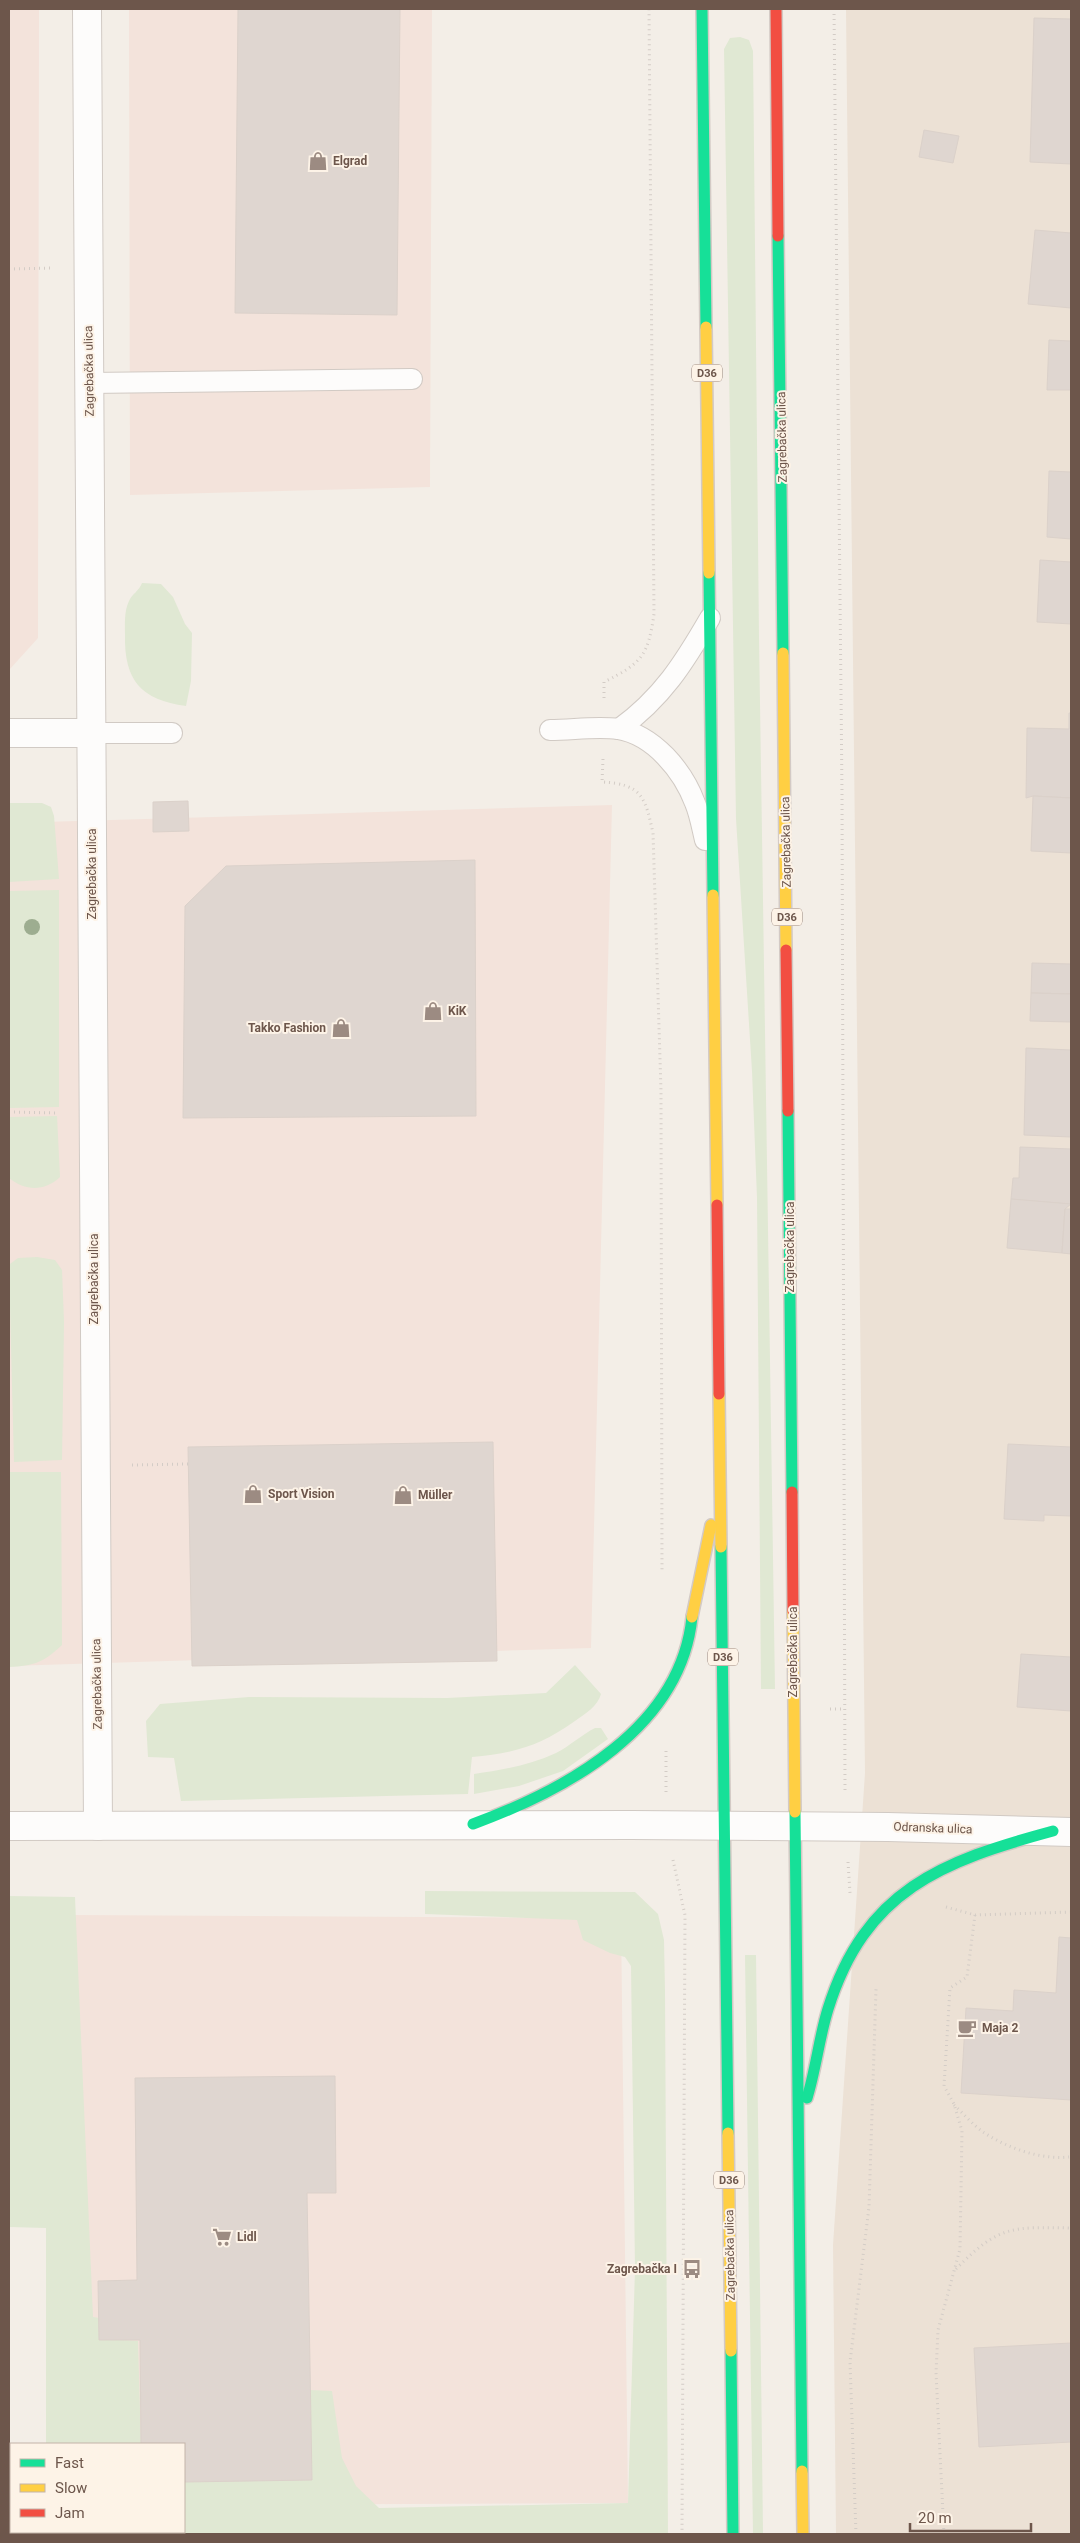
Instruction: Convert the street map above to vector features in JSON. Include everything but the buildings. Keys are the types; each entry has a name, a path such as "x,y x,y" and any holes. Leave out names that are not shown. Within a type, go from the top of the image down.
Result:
{"main road":[{"name":"Zagrebačka ulica","path":"702,9 726,1826 733,2534"},
{"name":"Zagrebačka ulica","path":"776,9 803,2534"},
{"path":"473,1824 514,1809 584,1773 618,1747 645,1718 664,1693 679,1667 688,1641 694,1600 721,1488"},
{"path":"798,2123 811,2086 831,2000 849,1956 871,1922 888,1903 908,1888 951,1862 998,1845 1062,1832"}],"street":[{"name":"Zagrebačka ulica","path":"86,9 98,1826"},
{"path":"9,734 92,733"},
{"path":"9,1826 473,1824 794,1826"},
{"name":"Odranska ulica","path":"794,1826 1062,1832"}],"lane":[{"path":"89,382 412,379"},
{"path":"611,729 649,705 668,684 686,660 710,617"},
{"path":"550,730 611,729 643,739 665,755 680,775 695,803 713,869"},
{"path":"92,733 172,733"}],"path":[{"path":"649,9 654,614 650,641 639,661 624,672 604,682 611,729 602,782 625,783 638,792 648,809 653,833 661,1092 662,1576"},
{"path":"834,9 842,792 845,1826 850,1895 871,1922"},
{"path":"9,269 56,268"},
{"path":"9,1112 62,1113"},
{"path":"129,1465 189,1464"},
{"path":"645,1718 666,1742 665,1825 685,1915 682,2534"},
{"path":"944,1906 975,1915 1071,1912"},
{"path":"944,2534 936,2373 938,2330 944,2300 955,2270 960,2249 962,2131 954,2104 944,2086 950,1988 967,1977 975,1915"},
{"path":"856,2534 850,2362 869,2207 876,1988"},
{"path":"954,2104 983,2132 1016,2148 1052,2159 1069,2157"},
{"path":"955,2270 974,2250 996,2234 1021,2228 1071,2228"}],"shaded area":[{"path":"9,9 39,9 38,638 9,670"},
{"path":"129,9 432,9 430,487 130,495"},
{"path":"846,9 1071,9 1071,2534 836,2534 833,2245 865,1773"},
{"path":"612,805 591,1648 9,1666 9,823"},
{"path":"73,1915 621,1918 628,2503 185,2505 185,2443 82,2443"}],"green space":[{"path":"740,37 749,40 753,51 759,637 775,1689 761,1689 757,1198 752,1071 736,819 724,49 730,38"},
{"path":"142,583 161,584 173,597 185,624 192,633 191,681 186,706 157,699 138,685 132,676 125,651 125,618 127,605"},
{"path":"9,803 42,803 51,807 54,816 59,879 9,882"},
{"path":"59,890 59,1107 9,1108 9,891"},
{"path":"57,1116 60,1177 48,1185 34,1188 21,1185 9,1178 9,1117"},
{"path":"37,1257 55,1260 62,1270 64,1322 62,1460 14,1462 9,1268 10,1264 18,1258"},
{"path":"9,1472 61,1472 62,1645 38,1662 25,1666 9,1667"},
{"path":"575,1665 601,1694 594,1706 583,1716 550,1737 526,1747 472,1757 468,1794 181,1801 174,1758 148,1757 146,1721 160,1704 249,1697 447,1698 546,1693"},
{"path":"595,1728 601,1728 608,1739 563,1771 519,1786 474,1794 474,1774 536,1761 561,1750"},
{"path":"425,1891 635,1892 658,1914 664,1940 665,1991 668,2534 9,2534 9,2527 10,2533 185,2533 185,2482 311,2480 310,2390 332,2391 342,2458 356,2486 379,2508 628,2503 635,2269 631,1966 625,1957 610,1953 583,1940 577,1920 425,1914"},
{"path":"9,1896 75,1897 93,2317 106,2319 108,2339 138,2341 141,2443 46,2443 46,2228 9,2227"},
{"path":"745,1955 756,1955 763,2534 753,2534"}],"traffic: fast":[{"path":"702,9 706,327"},
{"path":"778,236 783,653"},
{"path":"709,573 713,895"},
{"path":"788,1111 792,1492"},
{"path":"721,1547 728,2133"},
{"path":"473,1824 545,1793 580,1773 613,1749 642,1722 666,1691 683,1656 692,1617"},
{"path":"795,1812 802,2471"},
{"path":"807,2098 828,2009 844,1968 863,1935 886,1908 913,1887 943,1869 1013,1842 1053,1831"},
{"path":"731,2351 733,2534"}],"traffic: slow":[{"path":"706,327 709,573"},
{"path":"783,653 786,950"},
{"path":"713,895 717,1205"},
{"path":"719,1394 721,1547"},
{"path":"692,1617 711,1525"},
{"path":"793,1611 795,1812"},
{"path":"728,2133 731,2351"},
{"path":"802,2471 803,2534"}],"traffic: jam":[{"path":"776,9 778,236"},
{"path":"786,950 788,1111"},
{"path":"717,1205 719,1394"},
{"path":"792,1492 793,1611"}],"place":[{"name":"Elgrad","path":"318,161"},
{"name":"KiK","path":"433,1011"},
{"name":"Takko Fashion","path":"341,1028"},
{"name":"Sport Vision","path":"253,1494"},
{"name":"Müller","path":"403,1495"},
{"name":"Maja 2","path":"967,2028"},
{"name":"Lidl","path":"222,2237"},
{"name":"Zagrebačka I","path":"692,2269"}]}
